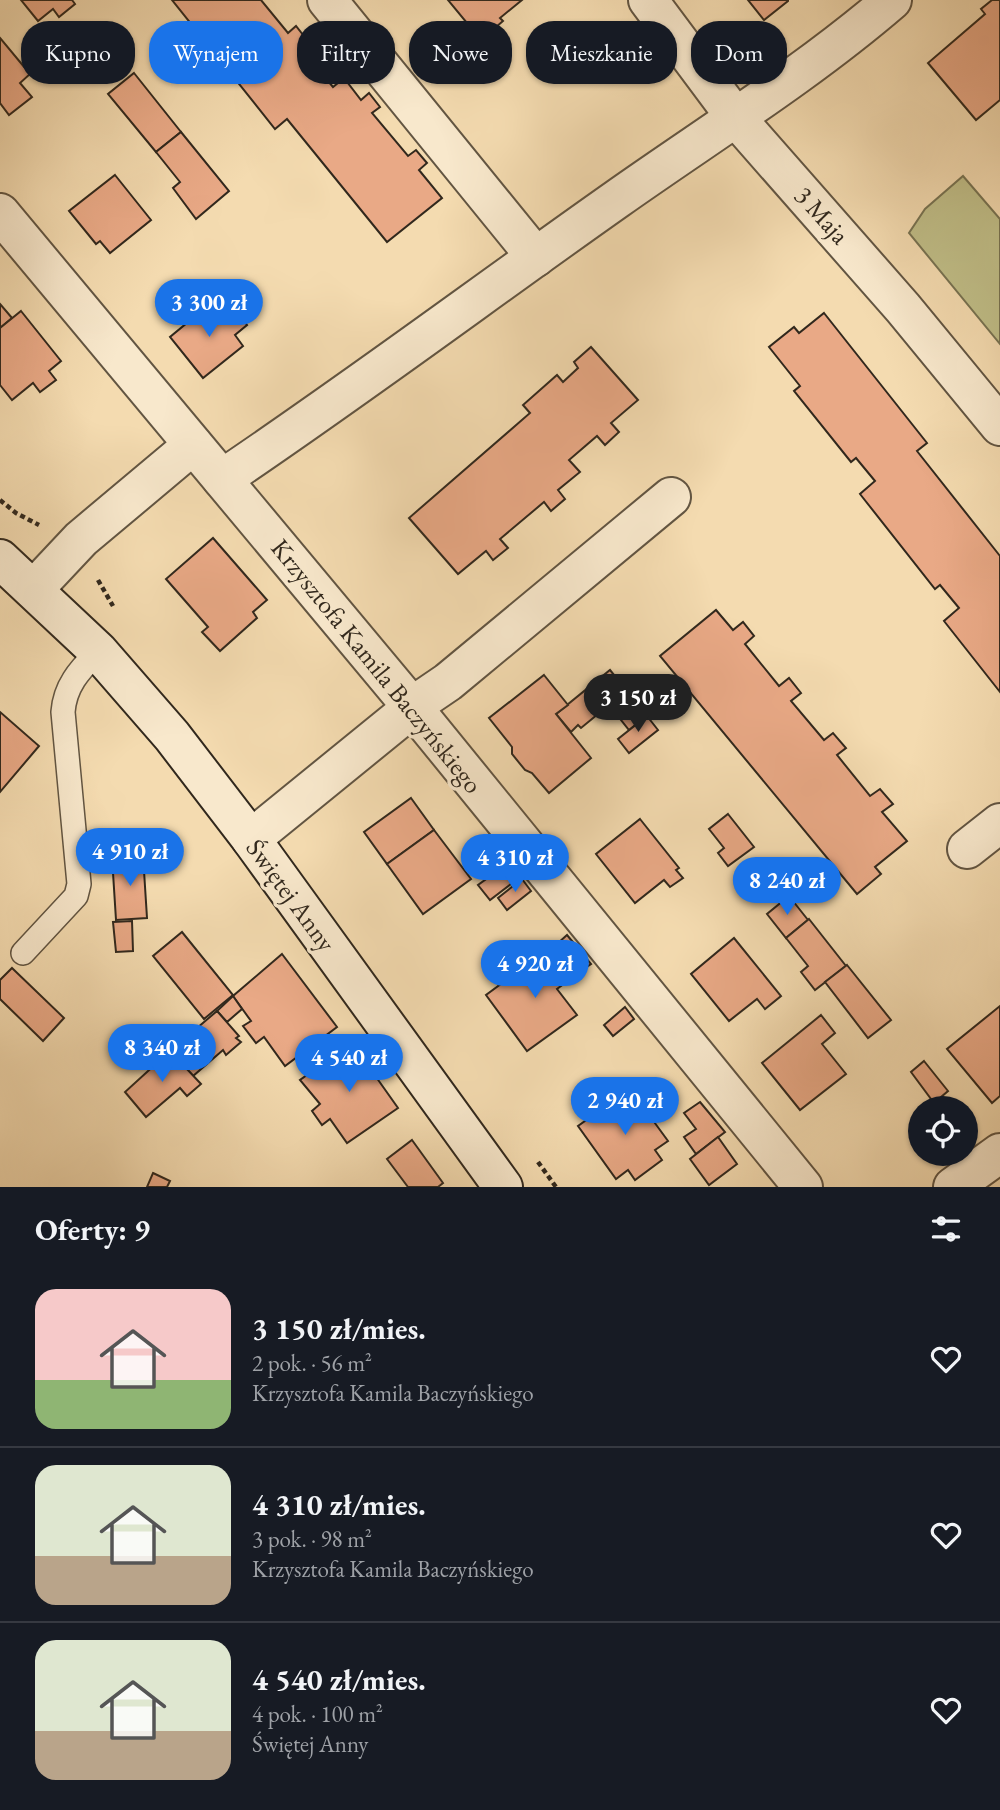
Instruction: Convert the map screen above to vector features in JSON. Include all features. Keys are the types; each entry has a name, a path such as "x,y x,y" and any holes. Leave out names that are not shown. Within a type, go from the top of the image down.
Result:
{"street":[{"path":"327,0 536,257"},
{"name":"3 Maja","path":"648,0 736,118 903,308 1000,426"},
{"path":"222,479 736,118 864,24 892,0"},
{"name":"Krzysztofa Kamila Baczyńskiego","path":"0,213 412,708 803,1187"},
{"path":"34,589 81,539 193,445"},
{"path":"251,839 458,674 671,497"},
{"name":"Świętej Anny","path":"0,559 98,651 172,736 251,839 503,1187"},
{"path":"967,849 1000,823"},
{"path":"953,1187 1000,1153"}],"lane":[{"path":"23,953 76,896 79,884 63,712 72,680 98,651"}],"path":[{"path":"0,500 16,513 50,530"}],"shaded area":[{"path":"963,176 1000,219 1000,344 909,233 925,209"}],"building":[{"path":"21,0 72,0 75,4 59,17 53,9 38,21"},
{"path":"172,0 261,0 278,21 189,21"},
{"path":"448,0 522,0 500,18 503,21 465,21"},
{"path":"748,0 788,0 788,1 764,20"},
{"path":"992,0 1000,0 1000,100 976,120 928,63 985,14 981,9"},
{"path":"296,26 297,84 331,84 333,87 337,84 349,84 361,100 369,93 380,107 372,113 408,156 416,150 427,163 419,170 442,198 387,242 287,119 275,129 239,84 283,84 283,27 288,33"},
{"path":"0,38 21,63 20,83 32,97 9,115 0,103"},
{"path":"135,74 181,132 156,152 108,94 120,84 135,84"},
{"path":"181,132 229,191 196,219 173,188 180,182 156,152"},
{"path":"115,175 151,220 110,253 100,241 96,244 69,211"},
{"path":"0,304 12,318 0,328"},
{"path":"210,304 223,321 236,310 247,325 235,335 243,346 203,378 170,337"},
{"path":"21,311 61,361 49,371 56,380 40,392 33,383 12,400 0,385 0,328"},
{"path":"824,313 927,443 917,451 1000,556 1000,692 944,621 959,608 940,585 935,589 860,494 875,481 856,458 851,462 794,391 800,386 769,347 794,327 799,333"},
{"path":"591,347 638,400 611,423 619,432 605,445 597,436 569,460 580,472 558,490 565,499 551,511 544,502 500,539 508,548 493,560 486,551 458,574 409,518 530,413 523,405 557,375 563,382 578,368 574,362"},
{"path":"213,538 267,600 253,612 257,618 220,651 202,632 208,627 166,579"},
{"path":"716,610 733,630 743,622 754,636 745,644 779,686 789,678 801,693 791,701 824,740 833,733 846,748 837,755 870,796 880,789 893,804 882,812 907,841 875,867 881,874 857,894 660,656"},
{"path":"610,670 647,716 629,730 609,705 581,728 578,725 571,732 556,714"},
{"path":"544,675 568,705 556,714 591,758 549,793 512,754 512,747 489,718"},
{"path":"0,712 39,746 0,792"},
{"path":"647,716 658,730 629,753 618,739"},
{"path":"411,798 434,830 387,864 364,832"},
{"path":"728,814 754,847 728,866 718,853 724,848 709,829"},
{"path":"640,819 679,868 676,870 683,878 670,887 664,880 635,903 596,854"},
{"path":"434,830 471,879 423,914 387,864"},
{"path":"496,849 520,877 490,900 478,885 489,877 477,863"},
{"path":"143,855 147,918 116,920 112,857"},
{"path":"522,879 531,891 507,910 498,898"},
{"path":"789,896 808,920 786,938 767,914"},
{"path":"809,919 846,966 815,990 801,972 808,966 786,938"},
{"path":"132,921 133,951 116,952 113,922"},
{"path":"182,932 233,995 204,1019 153,956"},
{"path":"567,935 591,964 581,971 558,943"},
{"path":"734,938 781,996 765,1009 757,999 729,1021 691,974"},
{"path":"551,947 573,977 557,989 577,1015 527,1051 486,995"},
{"path":"282,954 337,1027 285,1066 264,1037 256,1043 243,1026 251,1021 233,996"},
{"path":"847,965 891,1020 868,1038 825,982"},
{"path":"12,968 64,1018 43,1041 0,999 0,980"},
{"path":"233,996 242,1009 227,1022 217,1011"},
{"path":"1000,1006 1000,1096 992,1103 947,1049"},
{"path":"625,1007 634,1019 613,1036 604,1025"},
{"path":"217,1011 241,1042 226,1055 223,1050 193,1076 170,1051"},
{"path":"821,1015 835,1033 822,1044 846,1074 800,1110 762,1063"},
{"path":"352,1043 398,1108 347,1143 330,1119 322,1125 312,1111 320,1104 300,1080"},
{"path":"170,1051 201,1084 187,1096 180,1088 146,1117 125,1092"},
{"path":"924,1061 948,1091 942,1096 929,1096 911,1072"},
{"path":"630,1089 668,1141 655,1150 662,1160 635,1180 628,1170 616,1179 578,1126"},
{"path":"700,1102 725,1132 696,1154 684,1137 696,1129 684,1113"},
{"path":"718,1137 737,1164 709,1185 690,1159"},
{"path":"412,1140 443,1183 438,1187 408,1187 387,1159"},
{"path":"153,1173 170,1181 167,1187 147,1187"}]}
